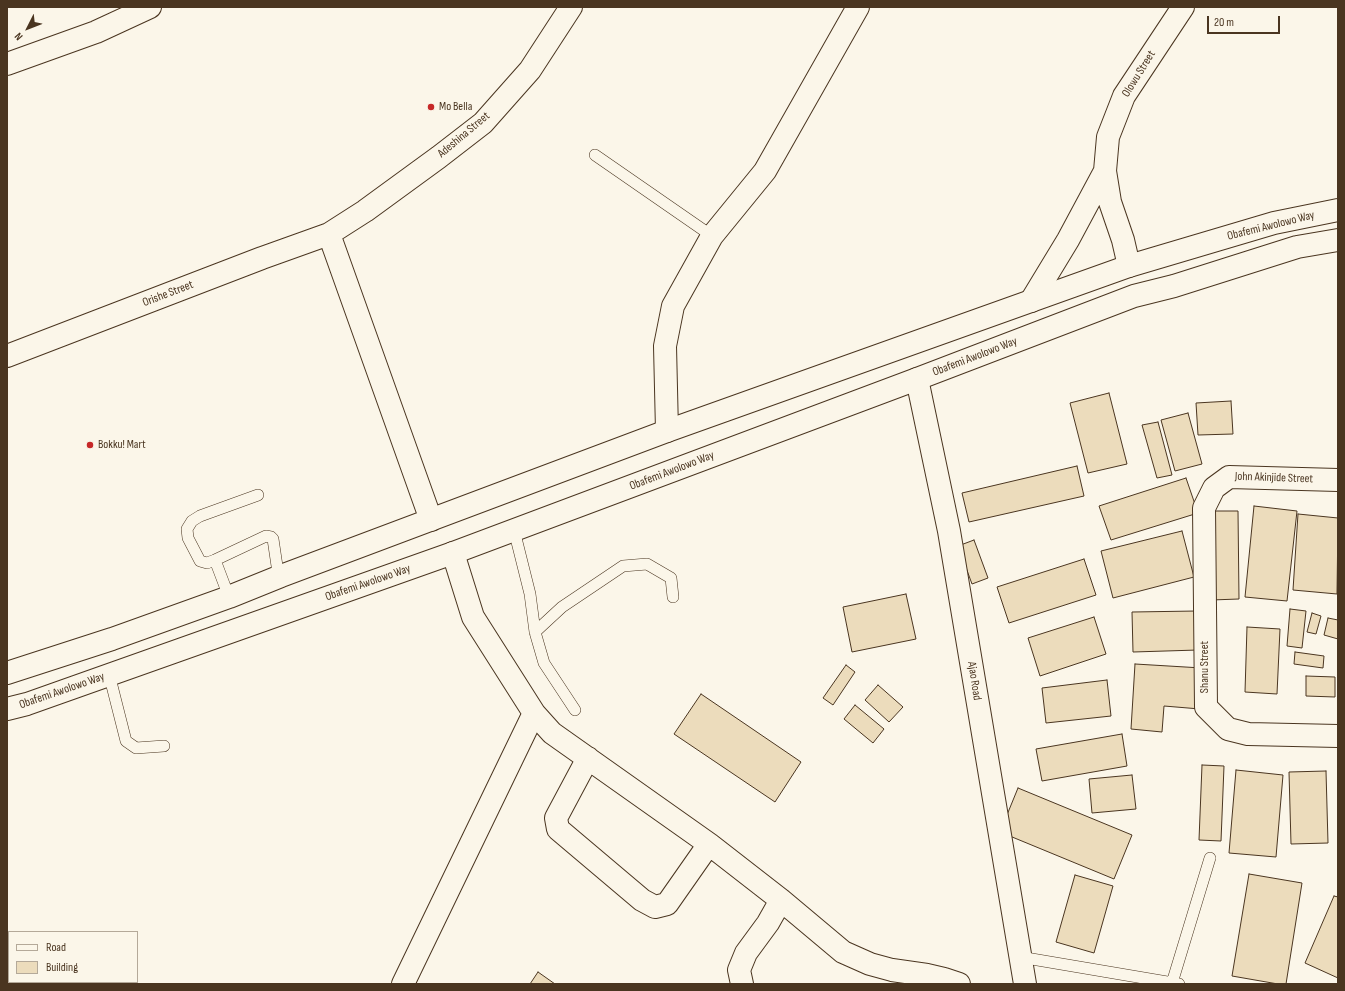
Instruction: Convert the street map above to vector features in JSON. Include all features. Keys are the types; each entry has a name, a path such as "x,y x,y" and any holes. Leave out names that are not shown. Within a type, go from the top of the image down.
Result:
{"street":[{"path":"7,64 96,32 150,7"},
{"name":"Adeshina Street","path":"329,234 390,193 483,123 530,70 572,7"},
{"path":"667,431 665,346 673,306 712,236 765,171 858,7"},
{"name":"Olowu Street","path":"1129,266 1123,240 1110,202 1105,171 1108,137 1124,96 1183,7"},
{"name":"Olowu Street","path":"1030,301 1068,240 1105,171"},
{"name":"Obafemi Awolowo Way","path":"7,672 112,639 229,597 281,576 667,431 1129,266 1274,223 1338,210"},
{"path":"329,234 431,520"},
{"name":"Orishe Street","path":"7,356 262,258 329,234"},
{"name":"Obafemi Awolowo Way","path":"7,709 453,553 917,380 1134,296 1174,286 1298,247 1338,240"},
{"name":"Ajao Road","path":"917,380 949,531 1025,984"},
{"name":"John Akinjide Street","path":"1214,488 1229,476 1338,480"},
{"name":"Shanu Street","path":"1214,488 1204,508 1206,707 1228,729 1248,734 1338,736"},
{"path":"453,553 473,617 534,713 552,733 709,844 781,900 842,952 870,964 892,970 927,974 948,982"},
{"path":"403,984 534,713"},
{"path":"588,758 556,818 558,829 642,900 655,906 667,904 709,844"},
{"path":"742,984 739,970 746,953 768,923 781,900"}],"lane":[{"path":"595,155 712,236"},
{"path":"258,495 200,516 192,521 187,529 188,538 200,561 207,563 266,536 271,537 273,539 277,566 281,576"},
{"path":"514,530 530,594 535,632 544,663 575,710"},
{"path":"215,560 229,597"},
{"path":"535,632 562,607 623,566 647,564 671,578 673,597"},
{"path":"110,674 126,741 136,748 164,746"},
{"path":"1020,957 1176,983 1210,858"}],"building":[{"path":"1109,393 1127,464 1088,473 1070,403"},
{"path":"1231,401 1233,434 1198,435 1196,403"},
{"path":"1188,413 1202,464 1175,471 1161,420"},
{"path":"1158,422 1172,475 1157,478 1142,425"},
{"path":"1077,466 1084,496 969,522 962,493"},
{"path":"1186,478 1198,513 1111,540 1099,506"},
{"path":"1254,506 1297,511 1287,601 1245,597"},
{"path":"1210,511 1238,511 1239,599 1211,600"},
{"path":"1298,514 1338,518 1337,594 1293,590"},
{"path":"1182,531 1194,577 1113,598 1101,551"},
{"path":"974,540 988,578 972,584 958,546"},
{"path":"1084,559 1096,595 1009,623 997,587"},
{"path":"906,594 916,639 852,652 843,607"},
{"path":"1290,609 1306,611 1302,648 1287,646"},
{"path":"1197,611 1198,650 1133,652 1132,612"},
{"path":"1312,613 1321,616 1316,634 1307,632"},
{"path":"1094,617 1106,654 1040,676 1028,638"},
{"path":"1328,618 1338,620 1338,639 1324,635"},
{"path":"1247,627 1280,629 1277,694 1245,692"},
{"path":"1295,652 1324,656 1323,668 1294,664"},
{"path":"1135,664 1202,668 1200,709 1164,706 1162,732 1131,729"},
{"path":"846,665 855,672 833,705 823,698"},
{"path":"1306,676 1335,677 1335,697 1306,696"},
{"path":"1107,680 1111,716 1046,723 1042,688"},
{"path":"878,685 903,707 889,722 865,700"},
{"path":"701,694 801,762 775,802 674,734"},
{"path":"855,705 884,729 873,743 844,719"},
{"path":"1122,734 1127,766 1042,781 1036,749"},
{"path":"1202,765 1224,766 1221,841 1199,840"},
{"path":"1236,770 1283,775 1276,857 1229,853"},
{"path":"1326,771 1328,843 1291,844 1289,772"},
{"path":"1132,775 1136,809 1092,813 1089,779"},
{"path":"1018,788 1132,835 1114,879 1000,832"},
{"path":"1249,874 1302,883 1286,984 1232,976"},
{"path":"1075,875 1113,886 1094,953 1056,942"},
{"path":"1334,896 1338,897 1338,978 1305,963"},
{"path":"538,972 555,984 530,984"}],"place":[{"name":"Mo Bella","path":"431,107"},
{"name":"Bokku! Mart","path":"90,445"}]}
